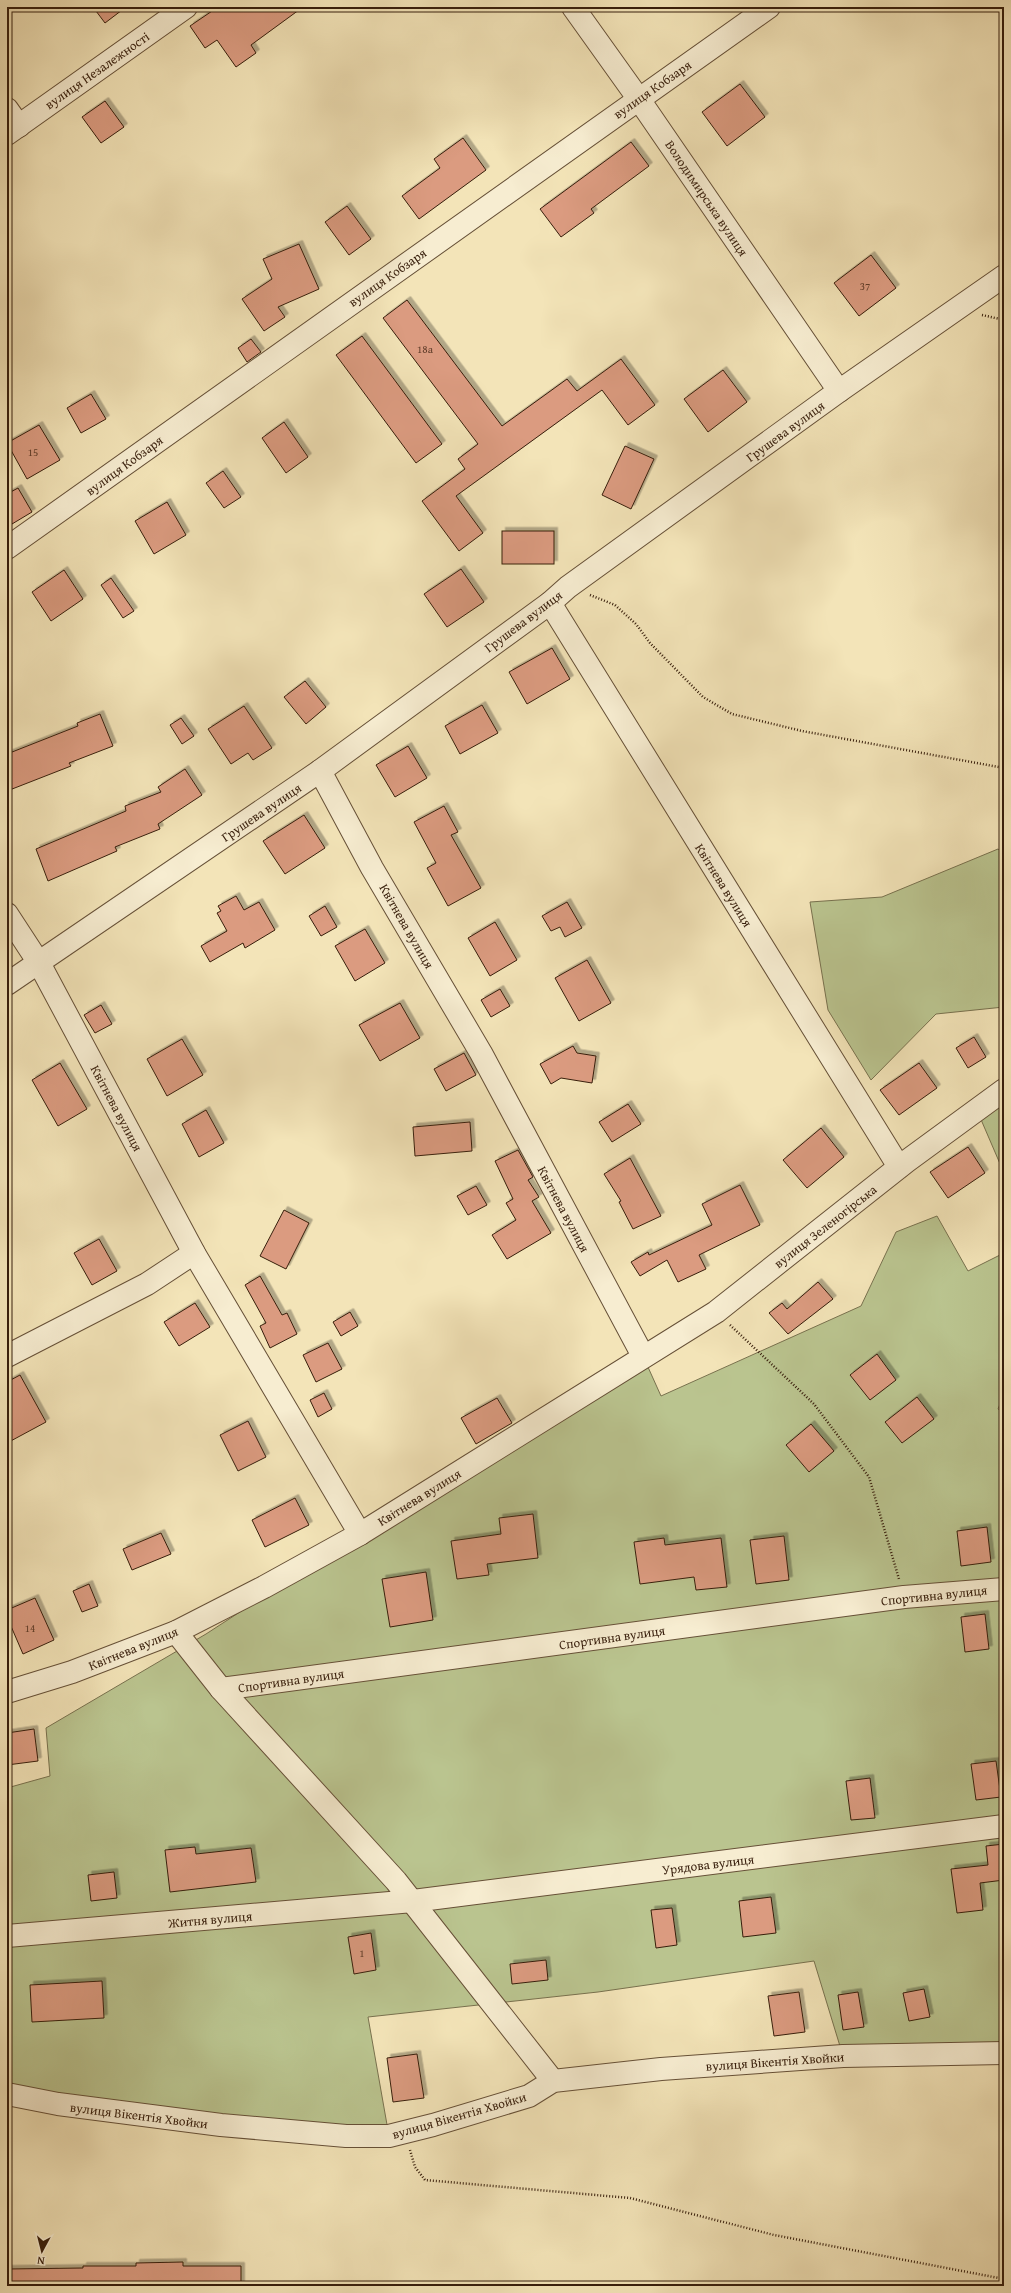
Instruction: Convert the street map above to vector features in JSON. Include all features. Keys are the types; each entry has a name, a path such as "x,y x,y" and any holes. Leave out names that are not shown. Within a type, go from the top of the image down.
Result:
{"street":[{"name":"вулиця Незалежності","path":"11,123 186,7"},
{"name":"Володимирська вулиця","path":"573,7 638,98 839,391"},
{"name":"вулиця Кобзаря","path":"7,548 638,98 769,7"},
{"name":"Грушева вулиця","path":"7,984 320,771 550,603 568,587 839,391 1004,276"},
{"name":"Квітнева вулиця","path":"550,603 898,1167"},
{"name":"Квітнева вулиця","path":"7,1692 72,1672 176,1632 264,1587 360,1534 643,1356 481,1053 372,868 320,771"},
{"name":"Квітнева вулиця","path":"7,914 39,963 194,1253 360,1534"},
{"name":"вулиця Зеленогірська","path":"643,1356 716,1312 898,1167 1004,1090"},
{"path":"7,1356 147,1284 194,1253"},
{"name":"Спортивна вулиця","path":"221,1689 904,1597 1004,1589"},
{"path":"176,1632 221,1689 413,1901 553,2081"},
{"name":"Урядова вулиця","path":"413,1901 1004,1826"},
{"name":"Житня вулиця","path":"7,1936 413,1901"},
{"name":"вулиця Вікентія Хвойки","path":"7,2094 58,2104 221,2125 346,2136 389,2136 529,2096 553,2081 661,2069 844,2056 1004,2054"}],"path":[{"path":"568,587 615,606 636,624 650,642 703,697 732,714 794,729 1004,768"},
{"path":"716,1312 814,1404 869,1477 904,1597"},
{"path":"405,2132 414,2167 425,2180 630,2198 774,2235 1004,2279"}],"green space":[{"path":"998,849 1004,853 1004,1007 936,1014 871,1080 828,1010 810,902 882,897"},
{"path":"1004,1089 1004,1173 973,1101"},
{"path":"937,1216 968,1271 1004,1253 1004,1394 998,1409 1004,1413 1004,2050 843,2056 814,1961 598,1992 368,2017 389,2136 7,2094 7,1788 50,1776 46,1728 206,1634 360,1534 643,1356 661,1396 861,1306 896,1232"},
{"path":"550,2281 572,2286 549,2286"}],"building":[{"path":"93,7 126,7 105,23"},
{"path":"218,7 303,7 251,45 256,53 236,67 217,40 205,48 190,26"},
{"path":"740,84 765,117 727,146 702,112"},
{"path":"105,101 124,127 101,143 82,117"},
{"path":"463,138 486,170 419,219 402,196 440,168 434,159"},
{"path":"631,142 649,166 591,209 594,213 561,237 540,209"},
{"path":"347,206 371,239 349,255 325,222"},
{"path":"299,244 319,289 278,307 285,317 264,331 242,299 272,279 263,259"},
{"path":"871,255 896,288 859,316 834,283"},
{"path":"407,300 502,426 567,379 577,391 621,359 655,405 628,425 602,390 456,496 483,533 459,551 422,501 465,469 458,459 478,444 383,318"},
{"path":"362,336 442,444 416,463 336,355"},
{"path":"251,339 261,352 247,362 238,348"},
{"path":"723,370 747,402 708,432 684,399"},
{"path":"91,394 106,419 81,433 67,408"},
{"path":"284,422 308,457 286,473 262,438"},
{"path":"39,425 60,460 27,479 7,443"},
{"path":"625,446 654,459 631,509 602,495"},
{"path":"223,471 241,497 224,508 206,483"},
{"path":"18,488 32,512 12,524 7,516 7,494"},
{"path":"167,502 186,535 154,554 135,521"},
{"path":"502,531 554,531 554,564 502,564"},
{"path":"461,569 484,602 447,627 424,594"},
{"path":"64,570 83,599 51,621 32,592"},
{"path":"111,578 134,611 123,618 101,585"},
{"path":"552,648 570,679 527,704 509,672"},
{"path":"305,681 326,707 306,724 284,697"},
{"path":"482,705 498,733 460,754 445,726"},
{"path":"244,706 272,748 253,760 248,753 231,764 208,729"},
{"path":"100,714 113,746 69,763 71,766 7,791 7,754 78,726 77,723"},
{"path":"181,718 194,736 182,744 170,725"},
{"path":"408,746 427,778 395,797 376,765"},
{"path":"185,769 202,795 158,824 160,829 115,847 117,851 48,881 36,849 126,811 125,806 161,792 158,787"},
{"path":"444,806 458,832 451,835 481,888 448,906 427,868 436,863 414,822"},
{"path":"304,815 325,848 285,874 263,841"},
{"path":"236,896 244,910 259,902 275,930 245,948 243,943 210,962 201,946 227,931 217,913 221,911 218,906"},
{"path":"567,902 582,928 565,937 560,927 551,931 542,916"},
{"path":"325,906 337,927 321,936 309,916"},
{"path":"495,922 517,960 490,976 468,938"},
{"path":"365,929 385,963 355,981 335,946"},
{"path":"587,960 611,1003 579,1021 555,978"},
{"path":"500,989 510,1006 491,1017 481,1000"},
{"path":"400,1003 420,1038 380,1061 359,1025"},
{"path":"101,1005 112,1024 95,1033 84,1015"},
{"path":"974,1037 986,1057 968,1068 956,1048"},
{"path":"182,1039 203,1075 167,1096 147,1059"},
{"path":"573,1046 577,1053 596,1056 592,1083 561,1078 551,1084 540,1064"},
{"path":"464,1053 476,1075 446,1091 434,1069"},
{"path":"60,1063 87,1109 58,1126 32,1080"},
{"path":"919,1063 937,1088 899,1115 880,1090"},
{"path":"628,1104 641,1124 612,1142 599,1122"},
{"path":"206,1110 224,1143 199,1157 182,1124"},
{"path":"470,1122 472,1151 415,1156 413,1127"},
{"path":"821,1128 844,1157 807,1188 783,1160"},
{"path":"968,1147 985,1173 948,1198 930,1172"},
{"path":"518,1150 533,1177 528,1180 539,1197 532,1201 551,1233 507,1259 492,1235 516,1220 506,1203 513,1199 495,1161"},
{"path":"630,1158 661,1216 633,1229 619,1202 621,1201 604,1174"},
{"path":"740,1185 760,1225 699,1255 706,1269 678,1282 667,1260 640,1276 631,1262 648,1252 649,1255 712,1225 702,1204"},
{"path":"476,1186 487,1205 468,1215 457,1196"},
{"path":"284,1210 309,1223 286,1269 260,1256"},
{"path":"99,1239 117,1271 92,1285 74,1253"},
{"path":"260,1276 282,1315 287,1313 297,1334 270,1348 260,1326 266,1323 245,1285"},
{"path":"818,1282 833,1299 788,1334 769,1313 782,1303 787,1309"},
{"path":"195,1303 210,1327 179,1346 164,1322"},
{"path":"350,1312 358,1326 341,1336 333,1322"},
{"path":"328,1343 342,1369 316,1382 303,1355"},
{"path":"877,1354 896,1380 870,1400 850,1375"},
{"path":"20,1375 46,1422 7,1443 7,1382"},
{"path":"324,1393 332,1409 318,1417 310,1400"},
{"path":"917,1397 934,1419 902,1443 885,1422"},
{"path":"497,1398 512,1423 476,1444 461,1418"},
{"path":"248,1421 266,1457 238,1471 220,1435"},
{"path":"811,1424 834,1451 809,1472 786,1445"},
{"path":"295,1498 309,1525 265,1547 252,1520"},
{"path":"533,1514 538,1558 487,1564 489,1575 457,1579 451,1541 501,1534 499,1518"},
{"path":"987,1527 991,1562 961,1566 957,1531"},
{"path":"161,1533 171,1554 132,1570 123,1549"},
{"path":"784,1536 789,1580 756,1584 750,1540"},
{"path":"664,1538 665,1545 721,1538 727,1587 696,1590 694,1577 640,1584 634,1542"},
{"path":"426,1572 433,1620 390,1627 382,1579"},
{"path":"89,1584 98,1606 82,1612 73,1591"},
{"path":"35,1598 54,1640 23,1654 7,1617 7,1610"},
{"path":"985,1614 989,1649 965,1652 961,1617"},
{"path":"34,1729 38,1761 7,1765 7,1733"},
{"path":"996,1761 1001,1797 976,1800 971,1764"},
{"path":"870,1778 875,1818 851,1820 846,1781"},
{"path":"1004,1844 1004,1880 980,1883 983,1910 957,1913 951,1869 988,1865 986,1846"},
{"path":"195,1847 196,1854 251,1848 256,1882 170,1892 165,1850"},
{"path":"114,1872 117,1898 91,1901 88,1875"},
{"path":"771,1897 776,1933 743,1937 739,1901"},
{"path":"672,1908 677,1945 656,1948 651,1910"},
{"path":"371,1933 376,1970 354,1974 348,1937"},
{"path":"546,1960 548,1980 512,1984 510,1964"},
{"path":"102,1981 104,2018 32,2022 30,1985"},
{"path":"924,1989 930,2017 909,2021 903,1993"},
{"path":"799,1992 805,2032 774,2036 768,1996"},
{"path":"858,1992 864,2027 843,2030 838,1995"},
{"path":"417,2054 424,2098 393,2102 387,2058"},
{"path":"183,2262 183,2266 241,2266 241,2286 7,2286 7,2269 83,2268 83,2266 136,2266 136,2263"}]}
